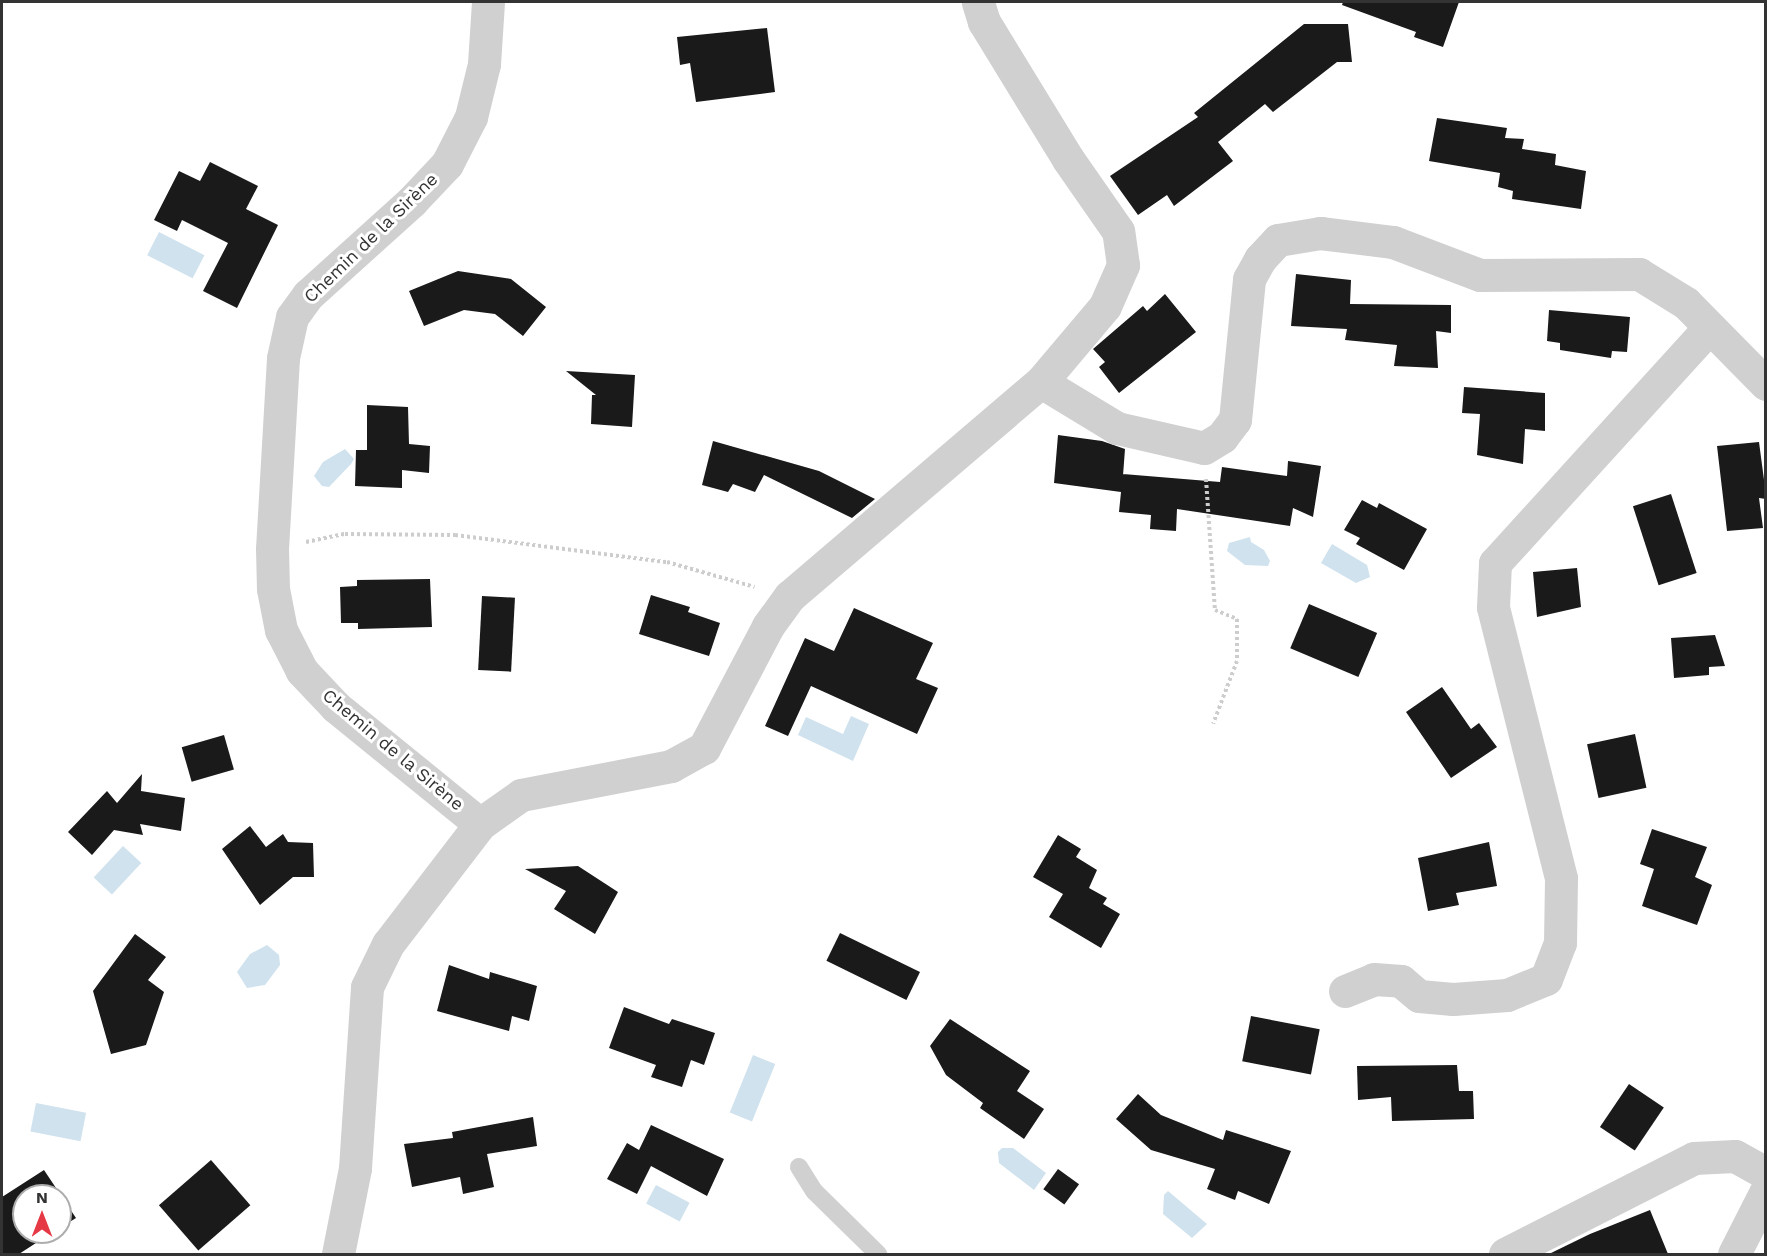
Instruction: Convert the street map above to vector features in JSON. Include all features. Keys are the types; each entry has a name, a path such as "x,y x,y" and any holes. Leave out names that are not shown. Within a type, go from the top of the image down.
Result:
{"street":[{"name":"Chemin de la Sirène","path":"338,1254 355,1168 368,987 388,944 480,824 336,707 302,671 281,630 273,589 273,549 281,442 279,401 292,317 325,279 412,201 447,164 471,117 482,75 488,2"},
{"path":"480,824 522,795 671,766 704,748 768,626 790,596 1041,382 1106,306 1123,265 1118,231 990,32 978,2"},
{"path":"1041,382 1117,428 1204,448 1222,437 1235,420 1249,279 1260,259 1278,240 1320,233 1393,242 1480,275 1639,274 1686,303 1766,384"},
{"path":"1345,991 1374,979 1401,981 1419,996 1454,999 1507,995 1546,979 1560,943 1561,878 1493,607 1496,563 1709,328"},
{"path":"1505,1254 1694,1158 1735,1156 1766,1173"},
{"path":"1734,1254 1766,1191"}],"lane":[{"path":"799,1167 814,1191 878,1254"}],"path":[{"path":"1204,448 1215,610 1237,619 1238,662 1213,724"},
{"path":"273,549 345,534 455,535 667,562 790,596"}],"water":[{"path":"159,232 204,255 193,278 147,255"},
{"path":"345,449 354,459 351,464 329,487 322,486 314,476 323,462"},
{"path":"1250,537 1251,542 1264,550 1270,561 1268,566 1245,565 1227,551 1229,543"},
{"path":"1332,544 1367,565 1370,577 1356,583 1321,563"},
{"path":"851,716 869,724 853,761 798,735 806,717 843,734"},
{"path":"123,846 141,863 112,894 94,877"},
{"path":"267,945 279,955 280,965 265,985 247,988 237,972 250,954"},
{"path":"753,1055 775,1064 752,1121 730,1112"},
{"path":"36,1103 86,1113 81,1141 30,1131"},
{"path":"1002,1148 1013,1148 1046,1173 1034,1190 999,1163 998,1152"},
{"path":"656,1185 690,1203 680,1221 646,1204"},
{"path":"1168,1191 1207,1224 1192,1238 1163,1214 1164,1195"}],"building":[{"path":"1343,2 1459,2 1443,47 1414,37 1416,32 1342,5"},
{"path":"1304,24 1348,24 1352,62 1337,62 1273,112 1265,104 1218,142 1233,161 1174,206 1167,195 1138,215 1110,176 1198,117 1194,113"},
{"path":"767,28 775,92 696,102 690,63 680,65 677,37"},
{"path":"1437,118 1507,128 1505,138 1524,139 1522,149 1556,154 1555,165 1586,171 1581,209 1512,199 1513,191 1498,187 1500,173 1429,161"},
{"path":"210,162 258,186 246,209 278,225 237,308 203,291 228,243 182,220 177,231 154,220 179,171 200,181"},
{"path":"458,271 511,279 546,307 523,336 495,314 464,310 424,326 409,291"},
{"path":"1296,274 1351,280 1350,304 1451,305 1451,333 1436,331 1438,368 1394,366 1397,345 1345,340 1347,329 1291,326"},
{"path":"1165,294 1196,332 1119,393 1099,367 1105,362 1093,349 1143,306 1147,311"},
{"path":"1549,310 1630,317 1627,352 1612,351 1611,358 1560,350 1560,343 1547,341"},
{"path":"566,371 635,375 632,427 591,424 592,395 596,395"},
{"path":"1464,387 1545,393 1545,431 1525,429 1523,464 1477,455 1480,414 1462,413"},
{"path":"367,405 408,407 409,444 430,446 429,473 402,470 402,488 355,486 356,450 367,450"},
{"path":"1058,435 1102,441 1125,449 1123,474 1220,482 1222,467 1287,476 1288,461 1321,466 1313,517 1293,508 1290,526 1177,509 1176,531 1150,529 1151,515 1119,512 1121,492 1054,483"},
{"path":"713,441 819,471 875,499 852,518 764,475 755,492 733,484 728,492 702,485"},
{"path":"1759,442 1766,495 1766,499 1759,498 1763,528 1727,531 1717,446"},
{"path":"1671,494 1697,573 1659,585 1633,506"},
{"path":"1362,500 1377,508 1379,503 1427,529 1404,570 1356,544 1360,538 1344,530"},
{"path":"1577,568 1581,607 1537,617 1533,572"},
{"path":"430,579 432,627 358,629 358,623 341,623 340,587 357,586 357,580"},
{"path":"651,595 690,607 688,612 720,623 709,656 639,634"},
{"path":"482,596 515,598 511,672 478,670"},
{"path":"1309,604 1377,633 1358,677 1290,648"},
{"path":"854,608 933,643 916,679 938,688 917,734 811,686 788,736 765,726 805,638 834,651"},
{"path":"1715,635 1725,666 1709,667 1709,675 1674,678 1671,638"},
{"path":"1442,687 1471,729 1479,723 1497,747 1451,778 1406,712"},
{"path":"1635,734 1646,788 1599,798 1587,744"},
{"path":"224,735 234,770 192,782 182,747"},
{"path":"142,774 141,791 185,798 181,831 140,824 143,835 114,830 92,855 68,832 107,791 117,803"},
{"path":"250,826 266,847 283,834 288,842 313,843 314,877 293,877 260,905 222,849"},
{"path":"1652,829 1707,847 1695,877 1712,885 1697,925 1642,906 1654,869 1640,864"},
{"path":"1058,835 1081,849 1076,857 1097,870 1089,888 1107,898 1103,904 1120,914 1101,948 1049,917 1063,894 1033,877"},
{"path":"1489,842 1497,886 1456,893 1459,905 1428,911 1418,858"},
{"path":"578,866 618,892 595,934 554,909 566,891 525,869"},
{"path":"840,933 920,972 906,1000 826,961"},
{"path":"135,934 166,957 148,980 164,992 146,1045 111,1054 93,991"},
{"path":"449,965 489,979 490,972 537,986 529,1021 512,1016 509,1031 437,1011"},
{"path":"624,1007 669,1024 672,1019 715,1033 704,1065 691,1060 682,1087 651,1077 656,1065 609,1048"},
{"path":"1251,1016 1320,1029 1311,1075 1242,1061"},
{"path":"950,1019 1030,1071 1017,1091 1044,1109 1024,1139 980,1108 983,1103 946,1075 930,1046"},
{"path":"1457,1065 1459,1091 1473,1091 1474,1119 1392,1121 1391,1097 1358,1100 1357,1066"},
{"path":"1629,1084 1664,1107 1635,1151 1600,1127"},
{"path":"1138,1094 1161,1115 1223,1140 1226,1130 1291,1151 1269,1204 1238,1191 1235,1200 1207,1189 1215,1169 1151,1150 1116,1119"},
{"path":"533,1117 537,1146 487,1154 494,1187 463,1194 460,1177 412,1187 404,1144 453,1138 452,1132"},
{"path":"651,1125 724,1159 707,1196 651,1166 637,1194 607,1179 627,1143 639,1150"},
{"path":"211,1160 250,1205 198,1251 159,1205"},
{"path":"1058,1169 1079,1184 1064,1205 1043,1189"},
{"path":"44,1170 53,1184 22,1184"},
{"path":"12,1191 12,1244 34,1244 19,1254 2,1254 2,1197"},
{"path":"1650,1210 1668,1254 1549,1254 1590,1234"}]}
